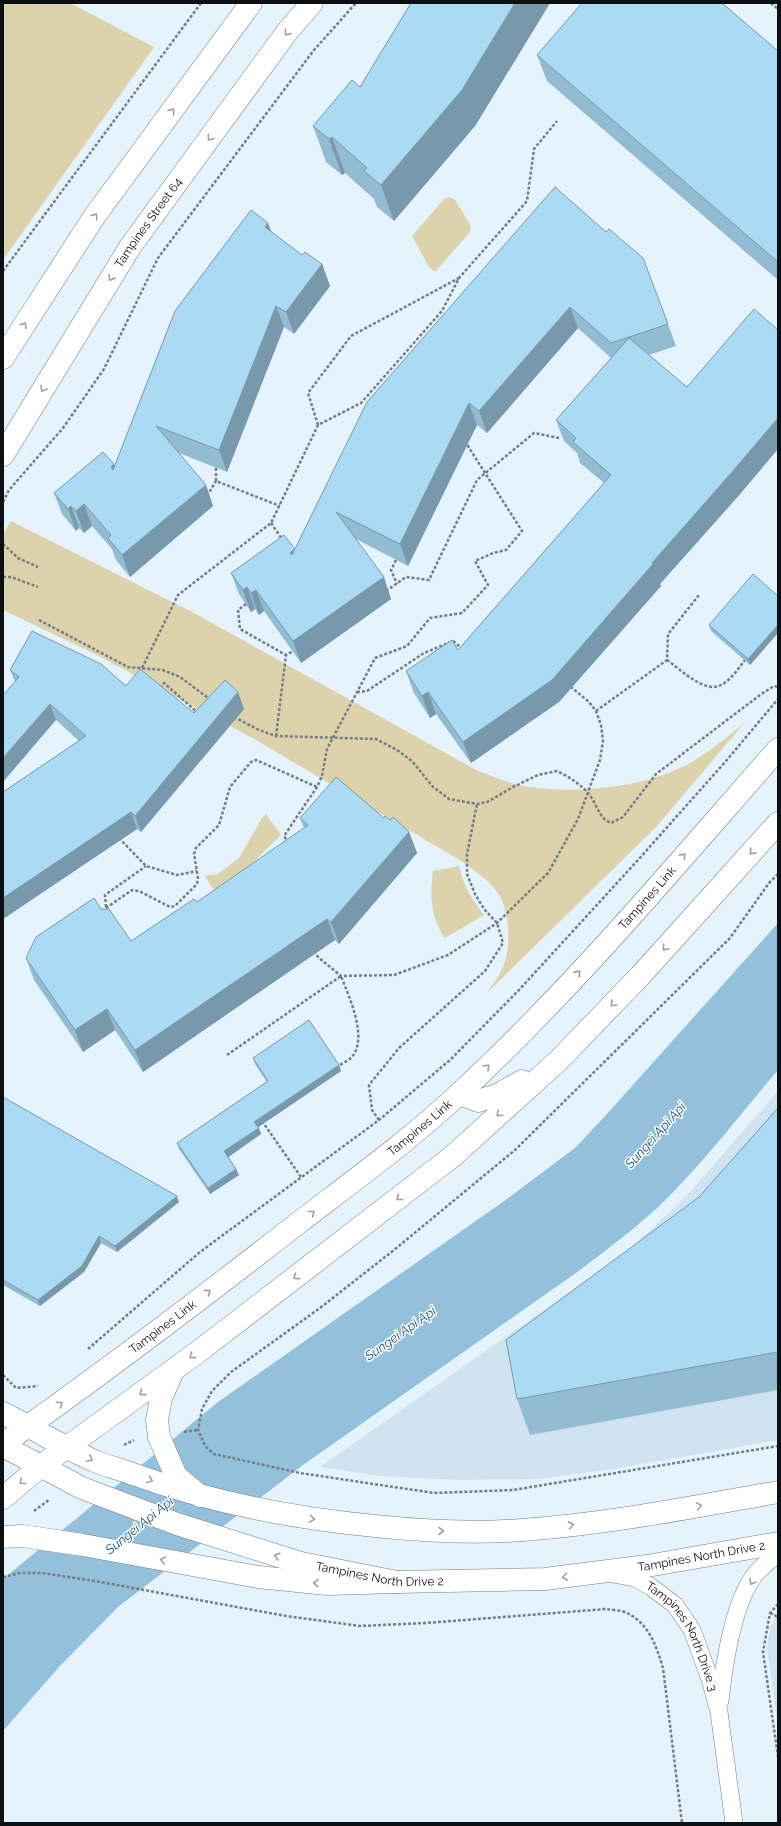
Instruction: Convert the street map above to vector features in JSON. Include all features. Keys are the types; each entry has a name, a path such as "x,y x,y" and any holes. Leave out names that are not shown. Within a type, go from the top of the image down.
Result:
{"main road":[{"path":"3,358 94,217 251,3"},
{"name":"Tampines Street 64","path":"3,455 130,247 287,32 312,3"},
{"name":"Tampines Link","path":"3,1445 69,1398 273,1243 414,1133 459,1094 529,1027 649,896 778,749"},
{"path":"3,1498 42,1466 174,1370 337,1246 452,1156 559,1060 640,976 778,823"},
{"path":"459,1094 478,1101 497,1095 559,1060"},
{"path":"174,1370 161,1398 157,1420 158,1437 176,1476 200,1496"},
{"path":"3,1412 98,1463 200,1496 273,1513 340,1523 405,1530 520,1530 569,1526 657,1514 778,1492"},
{"name":"Tampines North Drive 2","path":"3,1445 82,1488 148,1514 301,1563 397,1582 545,1579 647,1566 778,1543"},
{"path":"13,1536 83,1544 258,1577 327,1584 397,1582"}],"lane":[{"name":"Tampines North Drive 3","path":"719,1712 723,1670 743,1596 757,1573 778,1554"},
{"name":"Tampines North Drive 3","path":"604,1572 635,1578 650,1587 675,1605 692,1630 710,1679 719,1712 734,1823"}],"path":[{"path":"3,271 201,3"},
{"path":"3,502 9,490 63,428 104,369 158,258 314,50 356,3"},
{"path":"771,3 778,9"},
{"path":"142,668 178,595 271,523 318,425 361,403 442,311 459,278 527,201 534,149 557,121"},
{"path":"318,425 308,393 351,336 459,278"},
{"path":"386,591 406,577 429,580 477,480 534,433 559,438"},
{"path":"292,848 284,836 317,787 322,776 328,749 333,738 376,658 406,646 430,618 462,613 488,585 475,561 493,553 506,550 522,531 467,444 461,439"},
{"path":"206,498 216,481 216,468"},
{"path":"216,481 280,506"},
{"path":"271,523 283,541"},
{"path":"3,544 18,558 38,567"},
{"path":"396,560 391,570 397,584"},
{"path":"3,577 11,577 38,587"},
{"path":"667,660 668,634 699,595"},
{"path":"246,604 238,610 240,629 286,655"},
{"path":"39,620 128,667 163,670 180,677 214,702"},
{"path":"357,692 367,691 424,653 453,641 464,650"},
{"path":"286,655 293,651"},
{"path":"276,736 286,655"},
{"path":"667,660 703,686 720,686 730,678 745,660"},
{"path":"596,711 667,660"},
{"path":"227,1055 341,976 394,975 448,955 496,923 548,873 578,819 589,794 600,760 603,741 601,725 596,711 589,702 565,681"},
{"path":"155,692 164,683 200,715"},
{"path":"230,714 259,730 276,736 376,739 397,750 412,762 433,787 449,798 477,804 487,802 538,775 557,771 572,778 589,794 604,820 611,823 623,817 656,774 760,695 774,686 778,687"},
{"path":"84,1352 200,1252 379,1120 450,1060 519,990 726,761 778,699"},
{"path":"146,866 105,895 106,908 132,890 139,891 170,907 175,906 197,884 197,871 194,854 196,848 219,825 230,787 251,762 256,760 317,787"},
{"path":"379,1120 372,1110 369,1085 399,1048 485,972 503,943 496,923 475,894 467,874 467,854 477,804"},
{"path":"120,839 124,835"},
{"path":"117,836 146,866 177,875 197,871"},
{"path":"314,950 318,957 341,976 356,1018 359,1042 351,1058 338,1066"},
{"path":"259,1116 301,1177"},
{"path":"3,1375 16,1388 41,1385"},
{"path":"202,1409 198,1430 205,1446 214,1454 300,1473 434,1493 513,1490 778,1446"},
{"path":"3,1577 20,1574 43,1573 286,1616 360,1626 434,1623 606,1609 626,1612 647,1628 657,1646 663,1668 682,1823"},
{"path":"778,1604 770,1612 763,1652 778,1757"},
{"path":"770,1612 778,1617"}],"shaded area":[{"path":"3,3 70,3 154,47 3,260"},
{"path":"450,197 455,200 471,226 470,232 435,272 429,267 412,236 444,199"},
{"path":"11,521 192,612 478,771 513,784 544,789 565,790 631,784 672,772 690,763 719,744 746,721 657,826 487,993 504,965 508,946 508,925 504,906 501,898 488,881 458,859 249,736 91,652 3,610 3,535"},
{"path":"266,814 281,835 223,892 213,889 205,876 218,874 239,858 262,818"},
{"path":"459,866 468,892 484,915 445,938 436,922 432,906 433,871"},
{"path":"778,1091 778,1440 614,1469 539,1479 458,1480 381,1476 320,1467 631,1249 689,1193"},
{"path":"778,1612 778,1727 767,1647 770,1629"}],"water":[{"name":"Sungei Api Api","path":"778,923 778,1070 703,1159 672,1193 638,1225 580,1270 303,1465 118,1607 59,1667 3,1731 3,1579 218,1402 507,1199 575,1148"}],"building":[{"path":"411,3 515,3 462,90 381,185 364,171 367,168 332,137 329,139 313,126 352,80 360,87"},
{"path":"582,3 722,3 778,51 778,262 537,55"},
{"path":"555,187 606,232 609,229 643,258 668,324 611,343 570,307 479,411 469,403 400,544 336,512 384,577 293,641 256,590 251,593 247,587 243,590 231,573 284,535 295,549 367,402"},
{"path":"251,210 268,223 265,227 302,255 305,252 322,264 286,312 276,306 219,450 156,426 206,485 122,555 108,538 111,535 84,504 76,511 71,506 68,509 54,493 103,452 114,464 111,467 113,470 175,311"},
{"path":"754,309 778,330 778,418 552,680 463,742 428,692 422,696 406,671 452,640 458,650 611,475 573,442 576,438 556,420 629,338 687,387"},
{"path":"753,574 778,596 778,625 748,659 709,625"},
{"path":"32,631 101,664 126,686 140,669 194,713 225,680 238,692 135,816 131,812 3,898 3,792 86,736 50,704 3,758 3,695 19,677 10,670"},
{"path":"336,777 384,818 385,816 390,820 393,817 409,832 331,922 327,919 135,1050 107,1009 75,1030 26,958 36,937 94,898 101,909 109,909 131,941 194,899 197,902 308,825 300,818"},
{"path":"309,1020 339,1065 254,1122 259,1128 224,1151 236,1169 208,1188 177,1143 268,1081 253,1058"},
{"path":"3,1097 177,1196 115,1246 99,1236 82,1266 38,1300 3,1280"},
{"path":"778,1108 778,1352 517,1399 506,1340 699,1197"}]}
